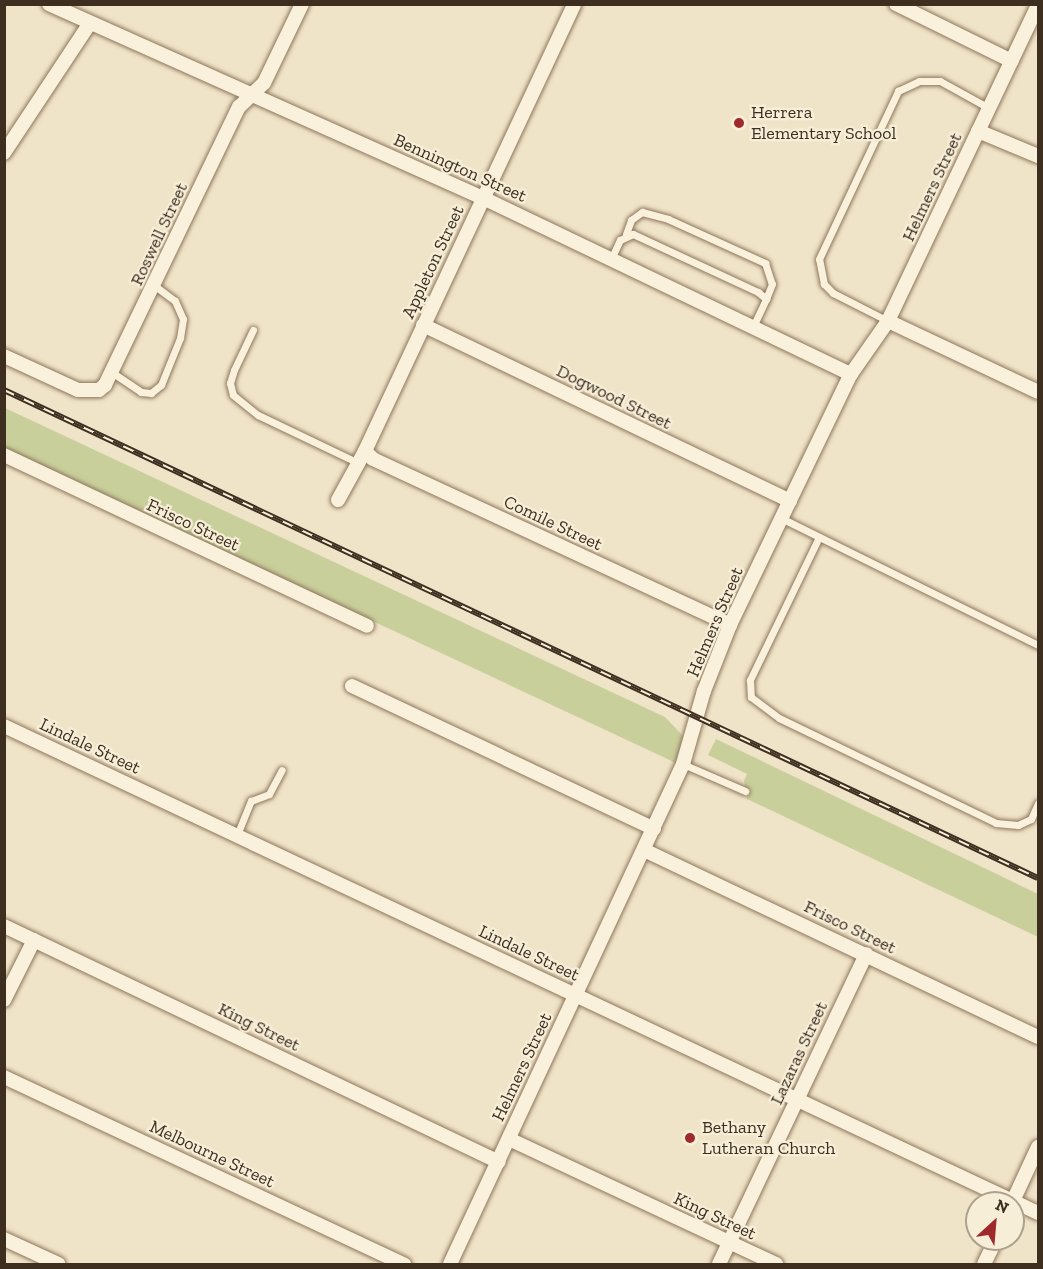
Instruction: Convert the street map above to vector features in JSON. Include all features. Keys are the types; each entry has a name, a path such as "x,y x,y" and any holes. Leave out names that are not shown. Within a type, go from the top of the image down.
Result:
{"street":[{"name":"Bennington Street","path":"49,4 483,198 851,374"},
{"name":"Roswell Street","path":"4,356 88,393 99,390 113,372 239,107 264,83 302,4"},
{"name":"Appleton Street","path":"338,500 365,451 574,4"},
{"path":"896,4 1012,61"},
{"name":"Helmers Street","path":"450,1264 683,764 730,625 851,374 888,321 1038,5"},
{"path":"4,153 90,23"},
{"path":"978,130 1038,156"},
{"path":"888,321 1038,392"},
{"name":"Dogwood Street","path":"423,325 790,501"},
{"name":"Comile Street","path":"365,451 373,459 730,625"},
{"name":"Frisco Street","path":"6,460 367,626"},
{"path":"352,686 654,829"},
{"name":"Lindale Street","path":"4,726 797,1098 989,1191"},
{"name":"Frisco Street","path":"644,850 1038,1037"},
{"name":"King Street","path":"4,926 498,1162"},
{"path":"4,1000 34,940"},
{"name":"Lazaras Street","path":"719,1264 866,954"},
{"name":"Melbourne Street","path":"4,1077 404,1264"},
{"name":"King Street","path":"509,1139 776,1264"},
{"path":"1017,1191 1038,1147"},
{"path":"4,1239 58,1264"}],"lane":[{"path":"888,321 833,293 824,284 819,259 898,91 919,81 940,81 989,108"},
{"path":"611,259 632,220 642,212 668,219 765,263 772,285 753,327"},
{"path":"626,234 758,292 766,299"},
{"path":"113,372 141,392 152,393 161,385 180,338 183,319 175,301 154,285"},
{"path":"253,330 234,370 230,383 233,395 258,415 358,463"},
{"path":"781,518 1038,645"},
{"path":"819,537 750,680 751,697 779,718 996,823 1018,825 1031,819 1038,803"},
{"path":"683,764 745,791"},
{"path":"237,835 251,801 268,794 282,770"}],"green space":[{"path":"5,408 665,717 685,738 676,763 5,449"},
{"path":"716,739 1038,894 1038,937 747,799 744,781 747,774 708,755"}],"railway":[{"path":"4,390 1038,878"}],"place":[{"name":"Herrera Elementary School","path":"739,123"},
{"name":"Bethany Lutheran Church","path":"690,1138"}]}
